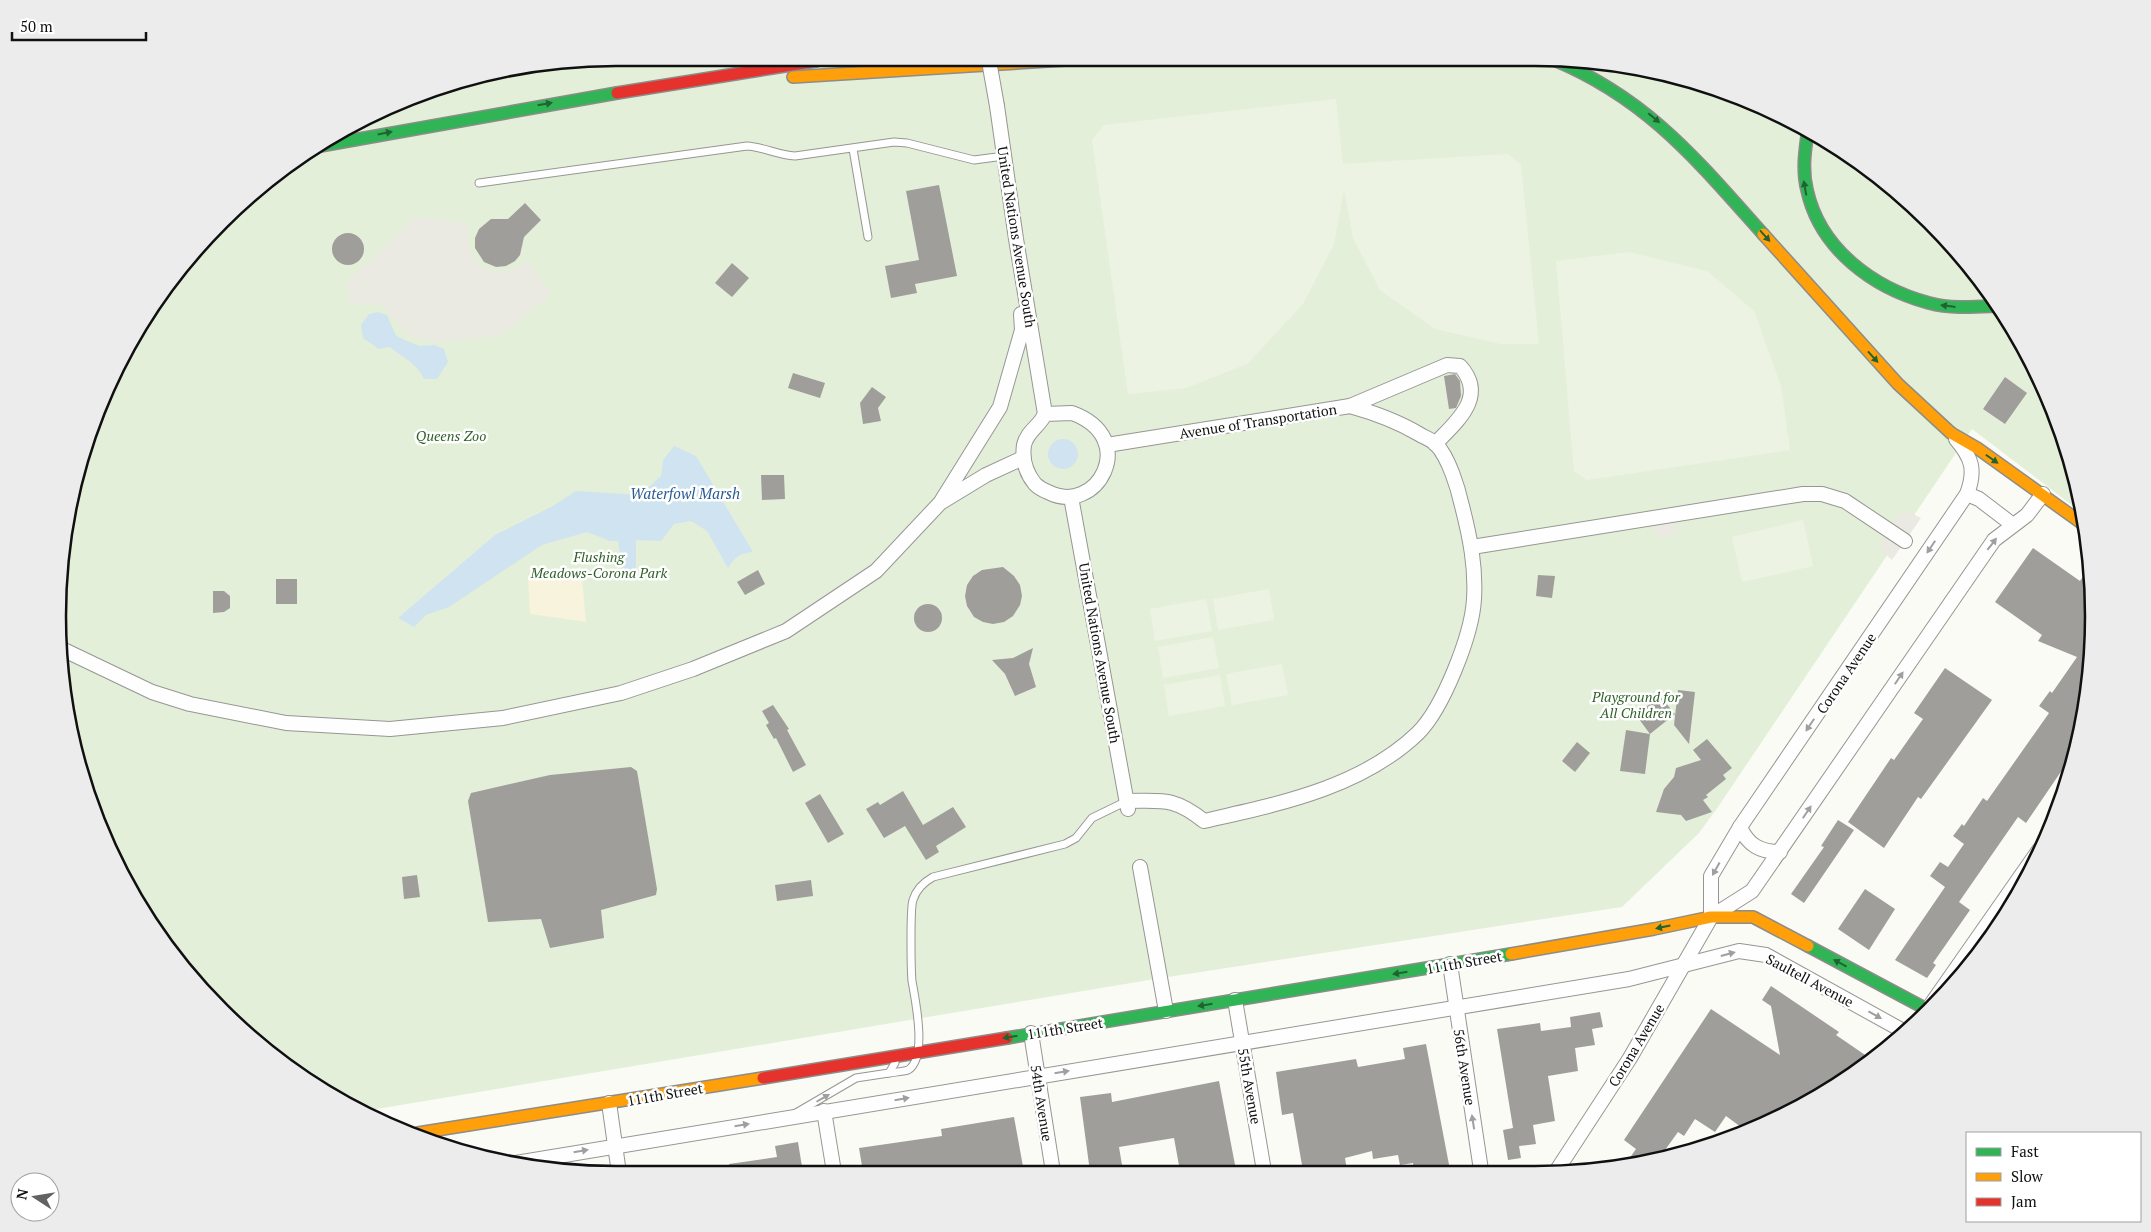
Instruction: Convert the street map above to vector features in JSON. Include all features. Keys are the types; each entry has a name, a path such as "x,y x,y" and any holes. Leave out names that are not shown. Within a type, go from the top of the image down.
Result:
{"main road":[{"path":"337,143 458,119 651,86 783,66"},
{"path":"651,86 969,66"},
{"path":"1571,67 1619,92 1664,126 1898,384 1951,433 2044,494 2076,518"},
{"path":"1807,138 1803,159 1807,196 1823,232 1845,258 1878,282 1912,298 1948,306 1988,306"},
{"path":"1711,917 1753,916 1919,1009"},
{"name":"111th Street","path":"426,1132 1235,1000 1654,929 1711,917"}],"street":[{"name":"United Nations Avenue South","path":"990,66 1045,414"},
{"path":"67,652 152,692 190,704 286,723 390,730 503,718 621,693 693,669 786,631 876,571 940,503 1000,407 1022,330 1016,239"},
{"path":"1128,806 1168,801 1187,807 1204,821 1256,809 1326,788 1378,765 1419,732 1448,688 1465,641 1474,601 1472,548 1456,480 1436,444 1466,412 1470,404 1469,386 1460,366 1447,365 1350,406"},
{"name":"Avenue of Transportation","path":"1107,445 1350,406 1384,416 1436,444"},
{"path":"1072,412 1088,418 1099,428 1107,445 1108,460 1102,477 1092,488 1080,495 1071,497 1056,496 1039,488 1029,476 1023,458 1025,443 1032,428 1045,414 1072,412"},
{"name":"Corona Avenue","path":"1711,917 1711,876 1740,828 1967,494 1973,474 1970,461 1962,446 1951,433"},
{"path":"940,503 986,475 1023,458"},
{"path":"1472,548 1803,494 1822,494 1845,501 1905,541"},
{"path":"1967,494 1979,499 2013,525"},
{"name":"Corona Avenue","path":"1560,1165 1630,1058 1711,917 1752,891 1994,540 2032,510 2044,494"},
{"name":"United Nations Avenue South","path":"1071,497 1128,806"},
{"path":"1740,828 1744,837 1757,848 1764,851 1780,852"},
{"path":"1140,867 1166,1011"},
{"path":"1960,964 2012,888"},
{"name":"Saultell Avenue","path":"1681,967 1739,951 1766,955 1898,1028"},
{"name":"56th Avenue","path":"1450,964 1480,1166"},
{"path":"536,1160 1629,979 1681,967"},
{"name":"55th Avenue","path":"1235,1000 1263,1166"},
{"name":"54th Avenue","path":"1031,1034 1052,1166"},
{"path":"609,1103 618,1166"},
{"path":"824,1111 833,1166"}],"lane":[{"path":"479,183 746,146 755,146 781,155 795,156 894,142 908,143 974,160 1004,156"},
{"path":"853,149 868,237"},
{"path":"789,1117 856,1078 908,1070 914,1063 920,1024 912,979 913,900 923,883 933,877 1065,844 1076,838 1092,818 1128,806"},
{"path":"888,1073 895,1063 895,1055"}],"green space":[{"name":"Flushing Meadows-Corona Park","path":"1535,66 1607,71 1677,85 1712,95 1778,123 1810,140 1870,180 1924,227 1971,281 2011,341 2028,373 2056,439 2073,506 1972,429 1699,833 1622,907 1155,979 374,1109 311,1073 281,1052 227,1005 180,951 159,921 140,891 108,826 95,793 77,723 67,652 66,616 67,580 77,509 95,439 108,406 140,341 159,311 180,281 227,227 281,180 341,140 373,123 439,95 509,77 580,67"},
{"path":"1336,99 1343,164 1508,154 1521,165 1539,344 1501,344 1435,329 1380,290 1353,238 1344,189 1334,244 1303,304 1247,364 1186,388 1128,394 1092,140 1104,125"},
{"path":"1629,252 1707,271 1754,311 1781,386 1790,450 1587,480 1574,471 1556,261"},
{"path":"1803,520 1813,566 1742,582 1732,537"},
{"path":"1269,589 1274,620 1218,630 1213,599"},
{"path":"1206,599 1212,631 1155,641 1150,609"},
{"path":"1213,637 1219,668 1163,678 1158,647"},
{"path":"1282,664 1288,695 1232,705 1226,674"},
{"path":"1220,675 1225,706 1169,716 1164,685"}],"sand":[{"path":"581,567 586,622 530,614 528,577"}],"shaded area":[{"path":"414,216 467,223 468,248 482,268 505,272 529,262 551,294 500,336 438,342 410,337 380,304 350,304 346,283"},
{"path":"1909,512 1921,518 1892,560 1882,551 1883,536 1895,518 1902,513"},
{"path":"1675,514 1678,535 1656,538 1653,518"}],"water":[{"path":"378,312 387,315 396,336 419,346 435,345 444,349 448,362 437,379 424,379 413,364 390,347 379,349 363,338 361,325 369,314"},
{"path":"1063,439 1074,443 1078,454 1074,465 1063,469 1052,465 1048,454 1052,443"},
{"name":"Waterfowl Marsh","path":"674,446 696,456 753,552 738,556 728,568 707,531 691,521 674,524 661,541 636,540 636,568 628,571 622,567 618,541 610,541 587,532 542,545 449,607 426,615 414,627 398,618 495,535 551,507 576,491 640,495 661,476 663,460"}],"building":[{"path":"939,185 957,276 915,284 917,293 891,298 885,266 919,260 906,191"},
{"path":"525,203 541,220 524,237 520,255 515,261 506,266 496,267 484,262 475,248 475,238 479,229 491,219 508,219"},
{"path":"348,233 360,237 364,249 360,261 348,265 336,261 332,249 336,237"},
{"path":"732,263 749,278 732,297 715,283"},
{"path":"793,373 825,383 820,398 788,388"},
{"path":"1455,374 1460,381 1461,396 1456,408 1449,409 1444,376"},
{"path":"2005,377 2027,393 2005,424 1983,409"},
{"path":"872,387 886,397 878,408 881,421 863,424 860,403"},
{"path":"761,475 784,475 785,499 762,500"},
{"path":"2033,548 2080,581 2084,576 2084,652 2074,723 2063,769 2026,823 2018,817 1959,902 1970,910 1933,963 1936,965 1927,978 1895,960 1945,887 1930,876 1940,862 1948,867 1964,844 1953,836 1962,824 1964,826 1983,798 1987,801 2049,713 2039,706 2050,691 2052,693 2077,657 2038,641 2042,635 1995,602"},
{"path":"1003,567 1014,576 1020,585 1022,596 1020,605 1013,616 1004,622 993,624 983,622 974,617 967,606 965,596 967,585 973,576 982,570"},
{"path":"758,570 765,584 745,595 737,582"},
{"path":"1538,575 1555,576 1552,598 1536,596"},
{"path":"276,579 297,579 297,604 276,604"},
{"path":"213,591 224,591 230,596 230,608 224,612 213,613"},
{"path":"928,604 938,608 942,618 938,628 928,632 918,628 914,618 918,608"},
{"path":"1033,648 1029,664 1036,687 1015,696 1005,674 992,660 1013,658"},
{"path":"1945,668 1992,700 1921,799 1918,797 1884,848 1848,822 1891,758 1894,760 1923,719 1914,713"},
{"path":"1678,690 1695,692 1689,744 1674,725"},
{"path":"1660,696 1675,714 1650,734 1636,715"},
{"path":"773,705 789,729 787,730 806,765 793,772 776,738 774,739 766,725 769,723 762,711"},
{"path":"1626,730 1650,734 1645,774 1620,771"},
{"path":"1707,739 1732,768 1723,775 1726,779 1706,795 1708,797 1703,800 1712,812 1686,821 1681,815 1656,812 1664,789 1674,777 1676,768 1701,760 1693,750"},
{"path":"1577,742 1590,753 1575,772 1562,761"},
{"path":"631,767 637,771 657,889 656,895 601,910 604,938 550,948 541,919 488,922 468,801 471,793 550,775"},
{"path":"903,791 923,825 953,807 966,827 936,846 939,852 926,860 905,826 884,838 866,809 878,802 880,805"},
{"path":"820,794 844,834 828,843 805,803"},
{"path":"1838,820 1854,830 1804,903 1791,894 1824,847 1821,846"},
{"path":"417,875 420,897 404,899 402,877"},
{"path":"811,880 813,896 777,901 775,885"},
{"path":"1865,889 1895,909 1869,950 1838,929"},
{"path":"1771,986 1839,1032 1836,1035 1865,1055 1810,1092 1745,1124 1740,1126 1726,1116 1715,1132 1695,1119 1684,1136 1678,1132 1665,1150 1630,1157 1636,1149 1624,1140 1711,1009 1780,1055 1771,1006 1762,1000"},
{"path":"1600,1012 1603,1027 1592,1029 1595,1045 1575,1048 1578,1071 1548,1076 1555,1121 1533,1125 1536,1144 1519,1146 1521,1158 1508,1160 1503,1130 1513,1128 1497,1029 1540,1023 1541,1031 1571,1027 1570,1017"},
{"path":"1426,1044 1449,1166 1413,1166 1413,1163 1400,1165 1398,1155 1373,1159 1372,1151 1345,1158 1346,1166 1302,1166 1293,1113 1282,1115 1276,1072 1356,1059 1358,1067 1405,1059 1403,1048"},
{"path":"1219,1081 1235,1166 1179,1166 1174,1138 1119,1147 1122,1166 1089,1166 1080,1097 1111,1093 1112,1102"},
{"path":"1014,1117 1023,1166 862,1166 859,1148 942,1136 941,1129"},
{"path":"798,1142 802,1166 729,1166 729,1164 777,1157 775,1146"}],"traffic: fast":[{"path":"1569,67 1616,92 1668,133 1716,181 1763,234"},
{"path":"336,143 617,93"},
{"path":"1807,138 1804,168 1807,190 1814,211 1824,230 1837,248 1852,263 1888,287 1929,303 1954,307 1989,306"},
{"path":"1808,946 1922,1007"},
{"path":"1007,1038 1511,954"}],"traffic: slow":[{"path":"793,77 968,66"},
{"path":"1763,234 1898,384 1951,433"},
{"path":"1951,433 1977,448 2076,519"},
{"path":"1511,954 1711,917 1753,917 1808,946"},
{"path":"426,1132 763,1078"}],"traffic: jam":[{"path":"617,93 785,66"},
{"path":"763,1078 1007,1038"}],"park label":[{"name":"Queens Zoo","path":"451,435"},
{"name":"Playground for All Children","path":"1636,704"}]}
